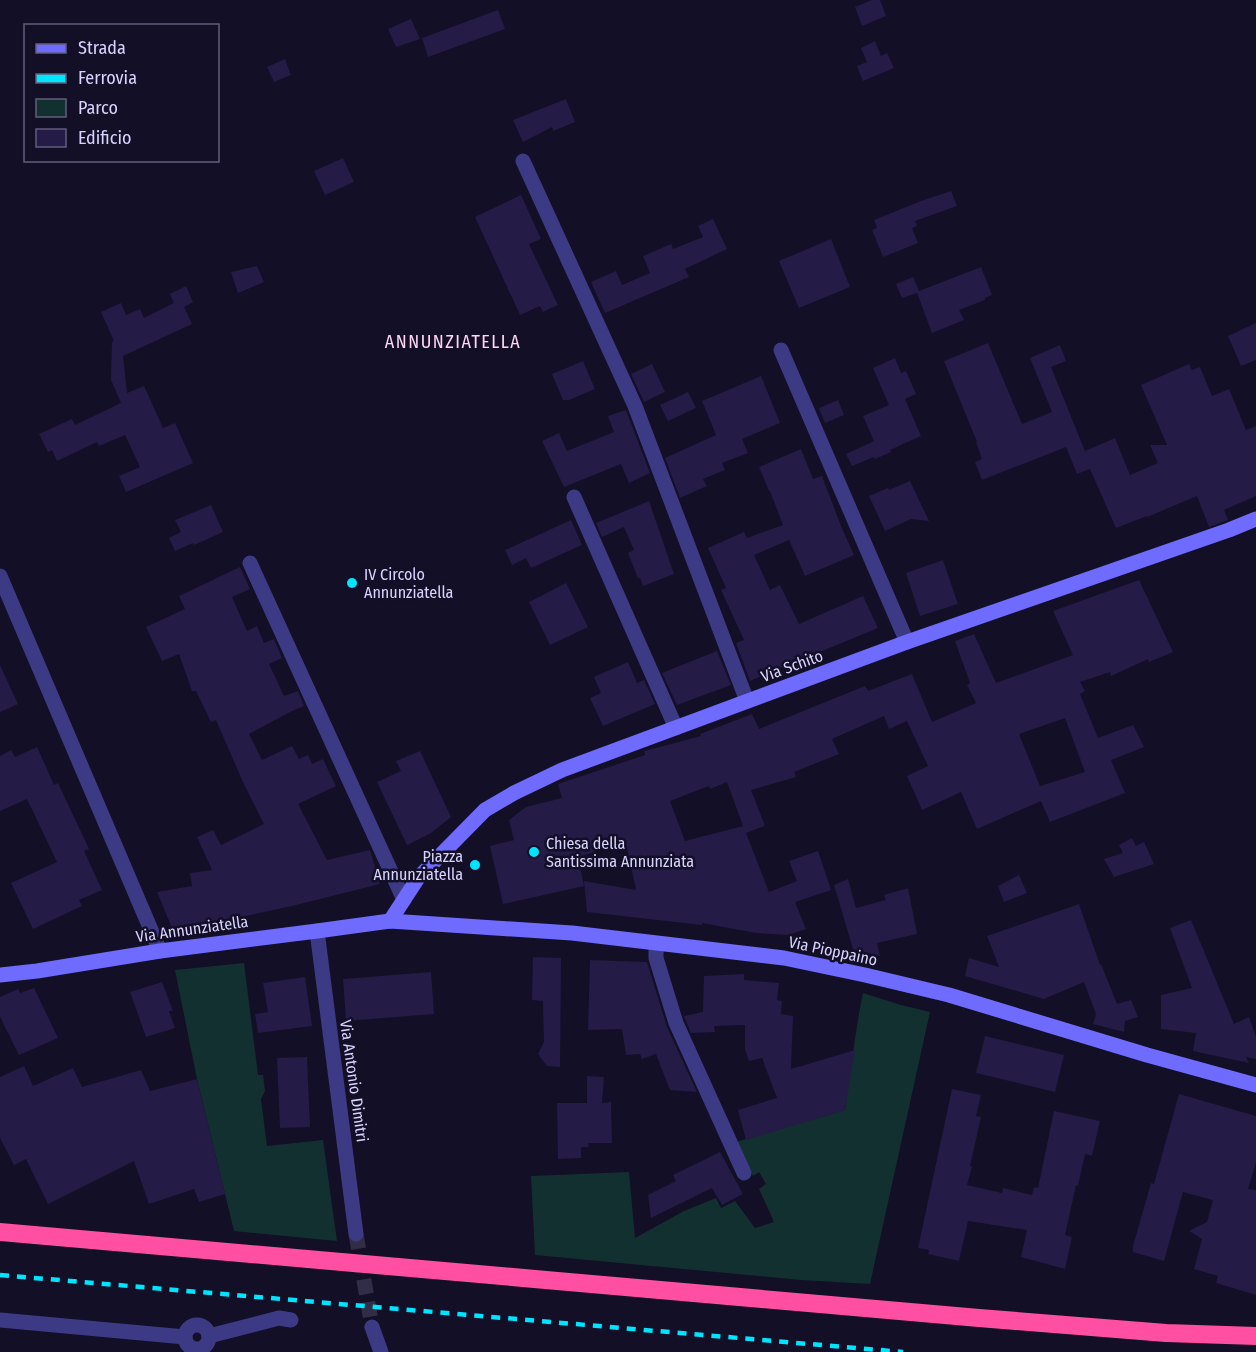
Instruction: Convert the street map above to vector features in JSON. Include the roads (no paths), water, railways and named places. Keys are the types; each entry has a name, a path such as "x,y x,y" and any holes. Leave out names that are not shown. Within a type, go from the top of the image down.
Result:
{"highway":[{"path":"0,1232 980,1318 1166,1333 1256,1336"}],"main road":[{"name":"Via Schito","path":"390,921 418,878 485,810 562,770 907,642 1256,519"},
{"name":"Via Annunziatella","path":"0,975 160,951 390,921"},
{"name":"Via Pioppaino","path":"390,921 572,933 784,958 949,995 1256,1085"}],"street":[{"path":"523,161 635,406 747,701"},
{"path":"781,350 907,642"},
{"path":"574,497 676,728"},
{"path":"250,562 404,900"},
{"path":"0,576 160,951"},
{"name":"Via Antonio Dimitri","path":"317,931 356,1234"},
{"path":"656,944 656,958 676,1023 744,1173"},
{"path":"0,1320 185,1337 186,1332 196,1325 204,1327 209,1336 279,1318 291,1320"},
{"path":"372,1327 381,1352"}],"tunnel":[{"path":"356,1234 372,1327"}],"railway":[{"path":"0,1275 903,1352"}],"place":[{"name":"IV Circolo Annunziatella","path":"352,583"},
{"name":"Chiesa della Santissima Annunziata","path":"534,852"},
{"name":"Piazza Annunziatella","path":"475,865"}],"district":[{"name":"ANNUNZIATELLA","path":"453,342"}]}
